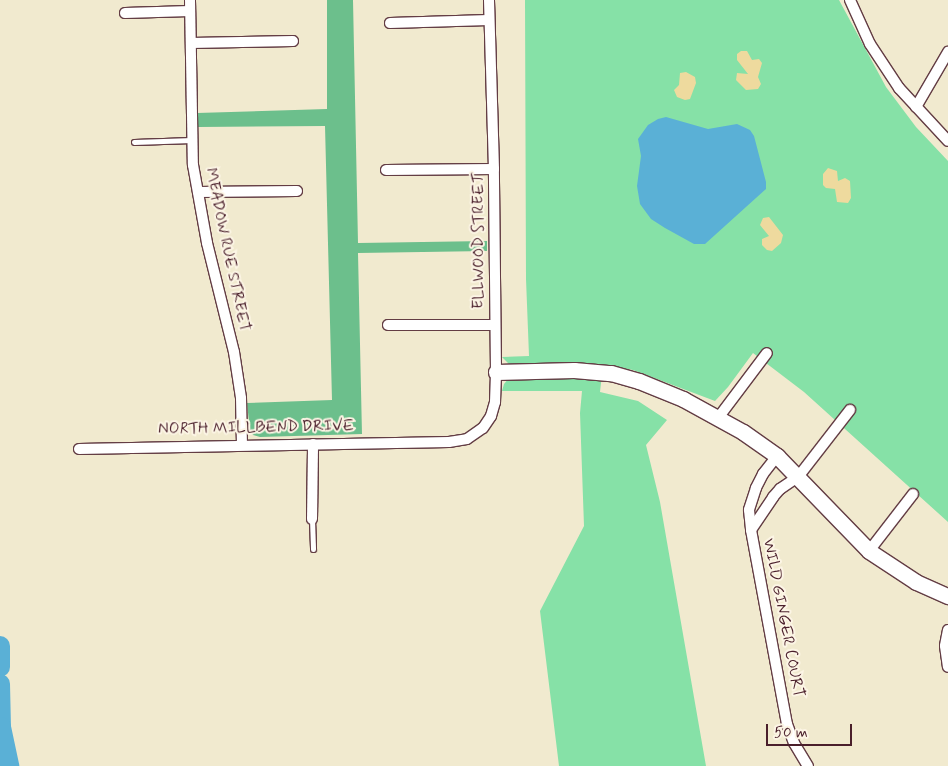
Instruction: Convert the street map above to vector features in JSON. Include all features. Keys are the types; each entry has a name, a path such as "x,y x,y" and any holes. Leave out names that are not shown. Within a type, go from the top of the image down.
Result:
{"street":[{"name":"ELLWOOD STREET","path":"434,442 467,439 483,428 491,416 495,402 494,169 489,0"},
{"path":"850,0 870,44 884,66 916,106 948,141"},
{"path":"125,13 190,5"},
{"name":"MEADOW RUE STREET","path":"190,5 192,140 198,192 211,261 234,352 241,398 242,445"},
{"path":"390,24 489,20"},
{"path":"192,43 294,41"},
{"path":"916,106 948,52"},
{"path":"386,170 494,169"},
{"path":"198,192 297,191"},
{"path":"388,325 494,325"},
{"path":"718,418 767,353"},
{"path":"496,372 574,370 611,373 639,381 674,396 743,432 777,456 869,551 916,582 948,596"},
{"name":"WILD GINGER COURT","path":"751,530 780,489 798,477 850,410"},
{"name":"NORTH MILLBEND DRIVE","path":"79,449 434,442"},
{"path":"312,519 313,444"},
{"name":"WILD GINGER COURT","path":"777,456 763,474 756,488 750,510 751,530 787,724 794,743 808,766"},
{"path":"869,551 913,494"},
{"path":"948,630 945,646 948,667"}],"lane":[{"path":"134,142 192,140"},
{"path":"312,519 313,549"}],"green space":[{"path":"327,0 353,0 358,243 487,241 487,251 358,253 362,434 260,437 253,435 250,431 247,403 332,400 325,126 198,127 197,113 327,109"},
{"path":"525,0 839,0 886,87 916,127 948,161 948,522 804,392 753,353 728,387 715,401 633,370 603,365 600,392 638,401 667,420 646,445 660,502 706,766 559,766 540,611 584,526 580,413 582,391 502,391 504,384 509,378 509,364 502,357 529,356 526,279"}],"sand":[{"path":"741,51 747,51 752,60 759,59 762,63 758,77 761,84 758,89 746,90 736,80 737,73 748,74 737,60 737,54"},
{"path":"686,72 695,77 696,83 690,99 685,100 677,97 674,90 679,85 680,73"},
{"path":"828,168 837,171 838,181 845,178 850,181 851,198 848,203 837,202 835,189 826,188 823,185 823,174"},
{"path":"769,217 783,235 781,243 772,251 767,250 762,245 762,239 769,236 760,225 763,218"}],"water":[{"path":"666,117 708,129 737,124 750,130 754,136 766,182 766,189 705,244 694,244 665,228 651,219 640,204 637,186 641,156 638,139 648,125"}],"waterway":[{"path":"0,646 0,667"},
{"path":"0,684 1,727 9,766"}]}
